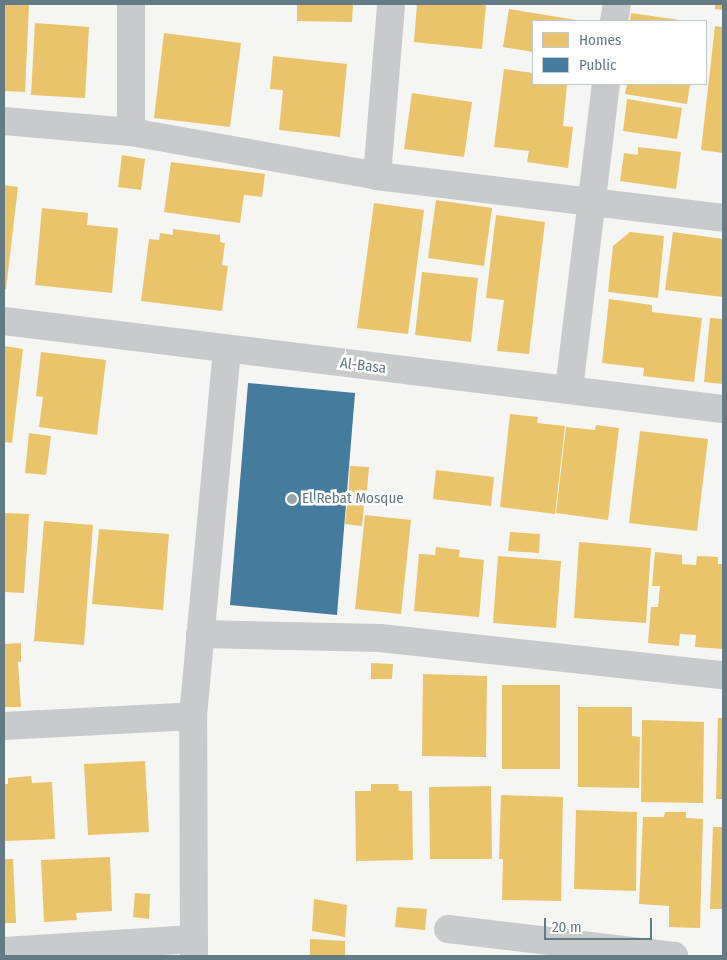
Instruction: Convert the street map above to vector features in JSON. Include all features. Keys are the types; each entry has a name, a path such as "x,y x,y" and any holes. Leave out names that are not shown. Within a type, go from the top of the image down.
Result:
{"street":[{"path":"131,132 132,4"},
{"path":"377,176 391,4"},
{"path":"614,20 616,4"},
{"path":"569,389 606,85"},
{"path":"4,121 131,132 377,176 723,218"},
{"name":"Al-Basa","path":"4,321 227,350 723,408"},
{"path":"4,951 194,948 193,716 227,350"},
{"path":"200,634 380,638 723,675"},
{"path":"4,726 193,716"},
{"path":"448,929 674,956"}],"building: Homes":[{"path":"4,4 29,5 25,92 4,91"},
{"path":"297,4 353,4 352,22 297,21"},
{"path":"417,4 486,4 482,49 414,42"},
{"path":"715,4 723,4 723,10 715,9"},
{"path":"509,9 576,20 532,20 532,52 503,47"},
{"path":"631,13 679,20 630,20"},
{"path":"35,23 89,27 85,98 31,95"},
{"path":"715,26 723,27 723,153 701,150"},
{"path":"164,33 241,43 230,127 154,118"},
{"path":"273,56 347,64 340,137 279,130 283,90 270,89"},
{"path":"504,69 532,73 532,85 567,85 563,126 573,127 568,168 527,162 529,151 494,147"},
{"path":"627,85 690,85 687,104 625,94"},
{"path":"412,93 472,102 464,157 404,149"},
{"path":"627,99 682,108 677,139 623,131"},
{"path":"638,147 681,152 676,189 620,181 624,153 638,155"},
{"path":"122,155 145,159 141,190 118,187"},
{"path":"171,162 265,174 262,197 244,195 240,223 164,212"},
{"path":"4,185 18,187 6,289 4,289"},
{"path":"436,200 492,208 484,266 428,258"},
{"path":"374,203 424,210 408,334 357,328"},
{"path":"42,208 88,213 87,225 118,228 112,293 35,285"},
{"path":"496,215 545,222 529,354 497,351 504,300 486,298"},
{"path":"173,229 220,235 220,242 225,243 222,265 228,266 222,311 141,301 149,239 159,240 160,233 173,235"},
{"path":"630,232 664,236 658,298 608,292 613,246"},
{"path":"673,232 723,239 723,297 665,290"},
{"path":"422,272 478,278 471,342 415,335"},
{"path":"609,299 652,305 652,312 702,318 694,382 643,376 644,368 602,363"},
{"path":"710,318 723,319 723,384 704,382"},
{"path":"4,346 23,349 12,443 4,442"},
{"path":"41,352 106,360 97,435 39,427 43,397 36,396"},
{"path":"510,414 538,417 537,423 565,426 555,514 500,507"},
{"path":"596,425 619,428 608,520 556,513 566,427 595,430"},
{"path":"640,431 708,439 697,531 629,523"},
{"path":"29,433 51,436 46,475 25,473"},
{"path":"350,466 369,467 366,501 348,499"},
{"path":"436,470 494,477 491,506 433,499"},
{"path":"347,504 364,505 362,526 345,524"},
{"path":"4,513 29,514 24,593 4,592"},
{"path":"365,515 411,520 401,614 355,609"},
{"path":"44,521 93,525 84,645 34,641"},
{"path":"99,529 169,534 163,610 92,604"},
{"path":"510,532 540,534 539,553 508,551"},
{"path":"579,542 651,548 646,623 574,618"},
{"path":"436,547 460,550 459,557 484,560 479,617 414,611 419,554 435,555"},
{"path":"655,552 682,555 682,564 696,565 697,556 718,557 718,564 723,564 723,649 695,647 696,635 680,634 679,646 648,643 651,607 658,607 660,586 652,586"},
{"path":"498,556 561,561 556,628 493,623"},
{"path":"21,643 21,662 18,662 21,707 4,707 4,644"},
{"path":"371,663 393,664 392,679 371,679"},
{"path":"423,674 487,676 486,757 422,756"},
{"path":"502,685 560,685 560,769 502,769"},
{"path":"578,707 632,707 632,736 640,737 639,788 578,787"},
{"path":"718,718 723,718 723,799 716,799"},
{"path":"642,720 704,722 703,803 641,802"},
{"path":"145,761 149,832 88,835 84,764"},
{"path":"31,776 32,783 52,782 55,839 4,841 4,784 8,784 8,778"},
{"path":"371,784 398,784 399,791 412,791 413,860 356,861 355,791 371,791"},
{"path":"491,786 492,859 430,859 429,787"},
{"path":"501,795 563,797 561,901 502,900 503,859 499,859"},
{"path":"576,810 637,812 636,891 574,889"},
{"path":"665,812 686,812 686,818 703,819 700,928 669,927 669,906 639,904 643,817 664,817"},
{"path":"713,827 723,827 723,909 710,909"},
{"path":"110,857 112,911 76,913 77,920 44,922 41,860"},
{"path":"4,859 13,859 16,923 4,923"},
{"path":"135,893 150,894 149,919 133,917"},
{"path":"314,899 347,905 345,937 312,931"},
{"path":"397,907 427,909 425,930 395,927"},
{"path":"310,939 345,941 345,956 310,956"}],"building: Public":[{"name":"El Rebat Mosque","path":"248,383 355,393 337,615 230,605"}],"place":[{"name":"El Rebat Mosque","path":"292,499"}]}
